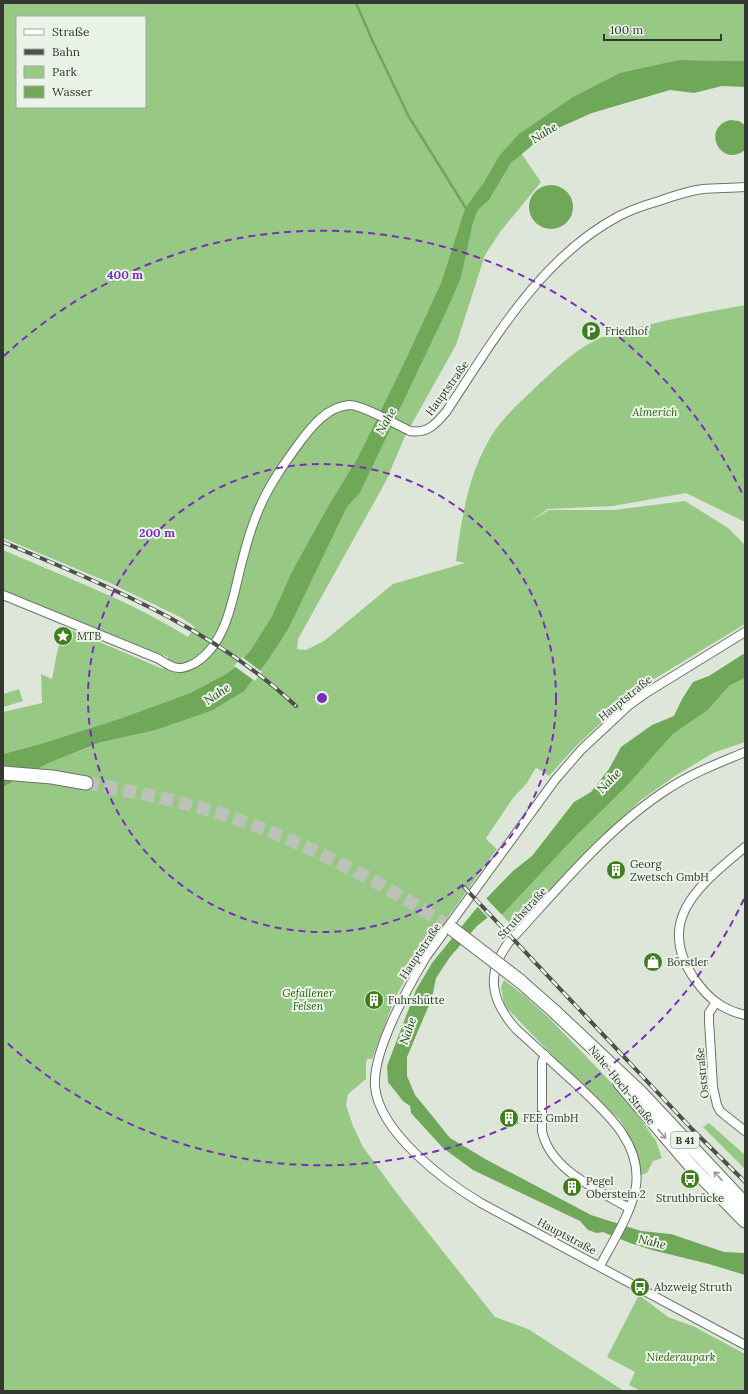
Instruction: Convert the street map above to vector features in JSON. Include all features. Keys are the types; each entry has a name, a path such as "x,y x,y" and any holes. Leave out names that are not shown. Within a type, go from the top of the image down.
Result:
{"main road":[{"path":"3,773 52,777 86,783"},
{"name":"B 41","path":"451,928 520,981 588,1042"},
{"name":"Nahe-Hoch-Straße","path":"588,1042 640,1092 745,1204"},
{"name":"Nahe-Hoch-Straße","path":"588,1042 663,1134 722,1199 745,1221"}],"street":[{"name":"Hauptstraße","path":"3,594 159,659 172,667 181,668 192,665 200,660 210,650 219,636 232,605 243,557 259,509 277,474 307,432 327,413 337,408 350,405 363,408 410,431 415,432 426,430 438,421 514,313 532,290 547,272 578,243 620,216 652,203 701,190 745,188"},
{"name":"Hauptstraße","path":"745,632 646,693 609,724 566,766 426,957 400,1002 383,1045 375,1076 377,1096 394,1129 437,1173 465,1193 745,1345"},
{"name":"Struthstraße","path":"600,1266 634,1196 637,1172 633,1157 626,1138 609,1116 506,1018 496,998 494,986 495,970 498,959 503,950 611,834 636,812 687,778 745,752"},
{"path":"745,847 697,890 686,907 680,927 679,939 681,951 686,964 700,986 716,1002 726,1009 745,1015"},
{"name":"Oststraße","path":"716,1002 709,1013 714,1097 720,1111 745,1131"},
{"path":"545,1055 542,1062 542,1131 544,1140 555,1157 566,1169 628,1211"}],"green space":[{"path":"3,3 745,3 745,61 679,60 499,156 484,182 465,208 441,283 358,457 327,508 291,573 272,616 250,651 234,668 226,674 190,693 119,719 3,754 3,712 42,703 41,674 52,679 64,627 163,669 168,657 3,590 3,550 121,601 188,637 195,627 182,618 108,582 3,538"},
{"path":"521,153 541,182 500,232 485,255 456,345 405,436 386,481 298,639 297,649 306,650 324,641 393,584 465,563 456,561 464,509 473,476 487,444 496,429 511,411 540,383 575,353 591,342 608,335 646,325 745,305 745,522 686,493 613,506 548,509 531,521 549,510 614,510 685,501 728,528 745,545 745,624 646,684 627,699 577,745 549,776 537,768 535,769 527,783 513,798 486,838 497,849 412,967 395,998 372,1059 367,1059 366,1079 348,1094 346,1105 353,1126 363,1147 399,1196 495,1317 528,1329 624,1391 3,1391 3,787 49,763 100,743 156,730 211,711 269,659 289,628 347,507 360,493 448,308 461,278 473,223 478,210 489,200 511,163"},
{"path":"745,678 745,742 713,753 675,776 641,800 614,825 516,930 502,915 576,836 626,787 673,734 708,710 729,686"},
{"path":"19,689 23,701 3,707 3,694"},
{"path":"504,980 526,997 550,1019 626,1098 656,1141 662,1158 653,1161 647,1173 641,1175 632,1140 620,1120 575,1079 504,1005 501,987"},
{"path":"709,1123 745,1155 745,1169 703,1127"},
{"name":"Niederaupark","path":"639,1295 668,1317 695,1327 745,1354 745,1391 641,1391 629,1385 635,1372 607,1357"}],"water":[{"name":"Nahe","path":"679,60 745,61 745,87 722,86 694,93 670,90 592,113 556,129 535,143 511,163 489,200 478,210 473,223 461,278 360,493 347,507 289,628 269,659 244,691 211,711 156,730 99,743 49,763 3,787 3,754 119,719 190,693 226,674 234,668 250,651 272,616 291,573 327,508 358,457 441,283 465,208 484,182 499,156 519,134 573,97 620,73"},
{"path":"730,120 739,121 745,125 745,150 736,154 728,154 722,151 717,145 715,138 716,131 721,124"},
{"path":"551,185 563,189 569,195 573,207 569,219 563,225 551,229 539,225 533,219 529,207 533,195 539,189"},
{"name":"Nahe","path":"745,653 745,678 729,686 708,710 673,734 626,787 576,836 502,915 496,911 477,926 450,957 436,978 432,998 407,1057 407,1076 415,1095 450,1138 487,1160 591,1215 641,1231 671,1234 724,1252 745,1253 745,1275 709,1264 652,1250 603,1232 597,1233 588,1230 580,1221 473,1170 443,1148 411,1113 410,1106 403,1101 388,1082 387,1066 416,990 432,963 475,910 513,871 532,856 574,802 591,792 609,769 621,747 652,725 674,716 682,699 693,682 709,676"}],"pier":[{"path":"242,657 262,672 255,681 234,666"},
{"path":"485,897 503,917 496,914 489,919 477,906"}],"waterway":[{"path":"356,3 409,117 467,210"}],"tunnel":[{"path":"86,783 183,803 247,823 308,848 337,862 395,893 451,928"}],"railway":[{"path":"3,542 120,593 194,631 264,678 296,706"},
{"path":"464,887 692,1129 745,1182"}],"place":[{"name":"Friedhof","path":"591,331"},
{"name":"MTB","path":"63,636"},
{"name":"Georg Zwetsch GmbH","path":"616,870"},
{"name":"Börstler","path":"653,962"},
{"name":"Fuhrshütte","path":"374,1000"},
{"name":"FEE GmbH","path":"509,1118"},
{"name":"Struthbrücke","path":"690,1179"},
{"name":"Pegel Oberstein 2","path":"572,1187"},
{"name":"Abzweig Struth","path":"640,1287"}],"park label":[{"name":"Almerich","path":"655,412"},
{"name":"Gefallener Felsen","path":"308,999"}]}
